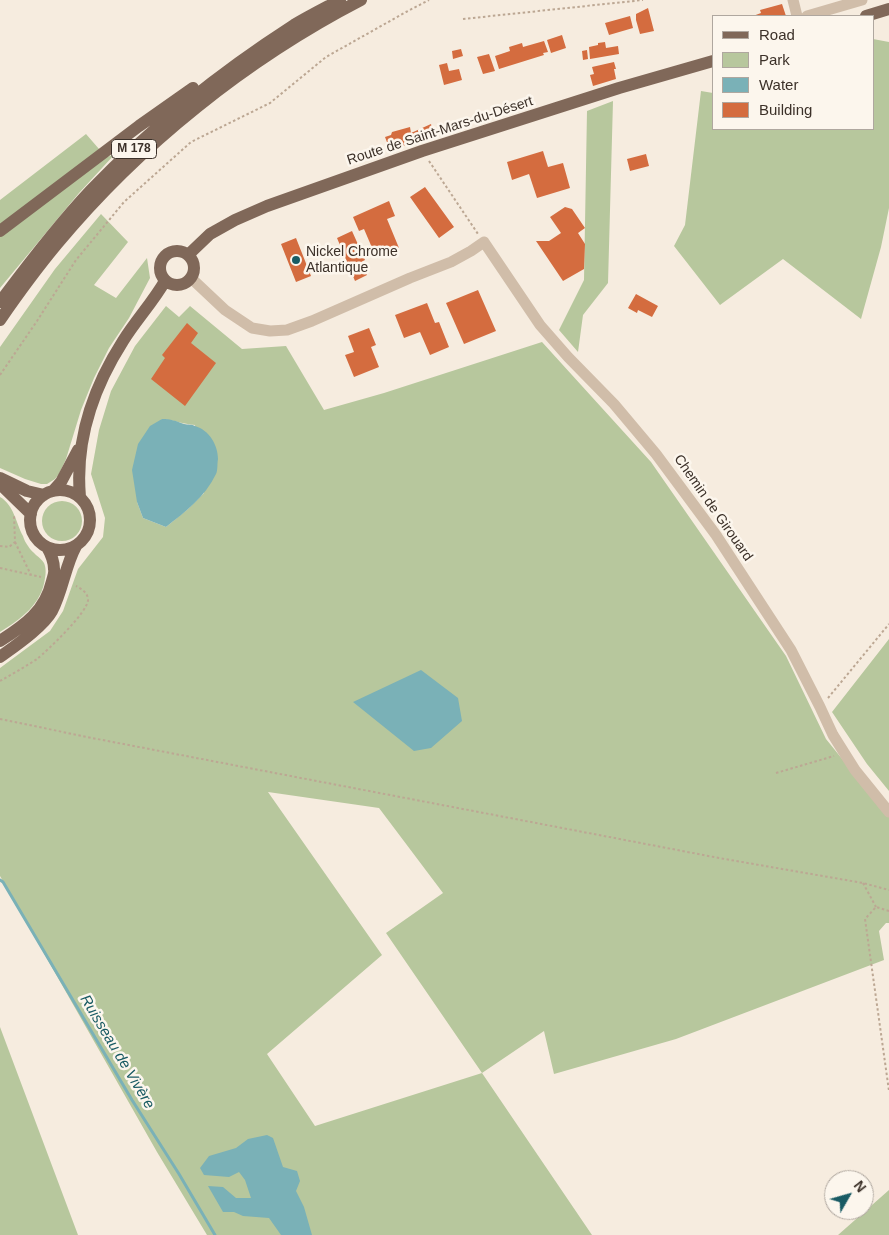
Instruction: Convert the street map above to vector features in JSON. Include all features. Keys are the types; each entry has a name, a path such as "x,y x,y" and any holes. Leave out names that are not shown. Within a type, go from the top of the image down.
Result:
{"main road":[{"path":"0,231 139,126 224,66 272,34 295,25 340,0"},
{"name":"M 178","path":"0,320 22,288 58,243 108,188 169,130 236,77 271,53 361,0"},
{"path":"869,15 889,9"},
{"name":"M 178","path":"0,302 42,246 90,191 128,154 204,89 295,25"},
{"name":"Route de Saint-Mars-du-Désert","path":"188,255 210,234 235,220 267,206 422,150 619,88 712,61"},
{"path":"178,251 188,255 194,264 191,278 182,285 170,284 165,281 159,266 164,256 178,251"},
{"path":"0,478 27,491 48,493 63,490 72,492 80,497 90,513 88,532 83,540 67,550 47,547 40,542 31,528 31,514 38,500 48,493 61,482 65,476 76,456 89,412 107,370 122,341 165,281"},
{"path":"80,497 82,438"},
{"path":"0,484 31,514"},
{"path":"0,657 34,631 51,613 59,596 70,557 76,546"},
{"path":"0,642 15,632 42,608 50,590 55,571 47,547"}],"street":[{"path":"793,0 797,15"},
{"path":"810,15 862,0"},
{"path":"191,278 224,310 252,328 270,331 287,330 451,262 484,242"},
{"name":"Chemin de Girouard","path":"484,242 540,325 614,404 656,454 716,535 791,650 833,736 855,770 889,812"}],"path":[{"path":"0,375 76,260 124,202 191,142 270,103 326,57 429,0"},
{"path":"463,19 643,0"},
{"path":"422,150 484,242"},
{"path":"17,509 14,514 15,542 31,576"},
{"path":"0,546 8,547 15,542"},
{"path":"0,568 40,577"},
{"path":"0,681 28,665 46,651 85,608 88,602 87,596 84,591 76,586"},
{"path":"820,707 889,624"},
{"path":"0,720 719,858 863,883 889,890"},
{"path":"776,773 844,753"},
{"path":"863,883 876,907 889,911"},
{"path":"876,907 865,919 889,1092"}],"green space":[{"path":"874,39 889,42 889,208 881,247 861,319 783,259 720,305 674,246 685,225 701,91 712,93 712,130 874,130"},
{"path":"613,101 608,283 583,315 578,352 559,330 584,280 587,111"},
{"path":"86,134 106,157 114,155 79,193 0,288 0,200"},
{"path":"101,214 128,242 94,285 116,298 147,258 150,278 129,318 109,348 94,378 59,474 47,484 41,484 0,468 0,347 55,269"},
{"path":"166,306 179,317 190,306 242,349 286,346 324,410 384,393 542,342 651,462 786,656 826,739 889,817 889,923 886,923 879,931 884,960 676,1039 554,1074 544,1031 482,1073 592,1235 207,1235 157,1152 0,876 0,668 50,631 63,611 78,569 103,537 105,518 91,474 99,430 111,391 135,346","holes":["162,419 195,425 204,493 166,527 143,518 137,502","268,792 379,808 443,893 386,933 482,1073 315,1126 267,1054 382,955"]},
{"path":"0,497 12,509 24,540 44,563 46,573 40,596 35,603 23,616 0,632"},
{"path":"66,501 73,504 79,510 82,521 81,529 73,538 66,541 58,541 51,538 43,529 42,517 45,510 54,502"},
{"path":"889,639 889,791 867,764 832,712"},
{"path":"0,1027 78,1235 0,1235"},
{"path":"889,1190 889,1235 838,1235 855,1220 874,1220 874,1203"}],"water":[{"path":"162,419 200,428 212,439 218,454 217,472 206,490 194,504 166,527 143,518 137,502 132,470 138,444 150,426"},
{"path":"421,670 458,698 462,721 431,748 414,751 353,702"},
{"path":"267,1135 273,1138 283,1167 297,1171 300,1181 296,1191 304,1207 312,1235 281,1235 269,1218 223,1212 208,1186 223,1187 236,1198 251,1198 245,1180 239,1172 229,1177 204,1175 200,1168 209,1156 236,1148 248,1139"}],"building":[{"path":"782,4 786,15 756,15 761,13 760,10"},
{"path":"648,8 654,31 640,34 636,14"},
{"path":"630,16 633,28 609,35 605,23"},
{"path":"562,35 566,48 551,53 547,40"},
{"path":"544,41 548,52 543,53 544,55 499,69 495,56 510,51 509,47 522,43 523,47"},
{"path":"605,42 606,48 618,46 619,54 590,59 589,47"},
{"path":"461,49 463,56 453,59 452,51"},
{"path":"587,50 588,59 583,60 582,51"},
{"path":"489,54 495,71 483,74 477,57"},
{"path":"614,62 616,79 593,86 590,75 594,74 592,67"},
{"path":"447,63 449,71 459,69 462,80 444,85 439,65"},
{"path":"431,124 434,136 390,150 385,137 391,135 392,132 410,127 411,133"},
{"path":"543,151 548,167 563,163 570,188 537,198 529,174 512,180 507,162"},
{"path":"646,154 649,166 630,171 627,159"},
{"path":"425,187 454,227 439,238 410,197"},
{"path":"389,201 395,216 387,219 399,248 376,257 364,229 359,231 353,217"},
{"path":"565,207 572,209 585,228 578,233 585,244 584,269 563,281 536,241 549,241 561,233 550,217"},
{"path":"352,231 365,260 361,262 367,275 355,281 337,238"},
{"name":"Nickel Chrome Atlantique","path":"296,238 311,276 296,282 281,244"},
{"path":"478,290 496,331 464,344 446,303"},
{"path":"636,294 658,306 652,317 638,310 637,313 628,308"},
{"path":"427,303 435,323 439,322 449,347 430,355 420,332 404,338 395,315"},
{"path":"187,323 198,333 191,343 216,363 185,406 151,379 165,358 162,355"},
{"path":"369,328 376,345 371,347 379,367 354,377 345,355 354,352 348,336"}],"waterway":[{"name":"Ruisseau de Vivère","path":"0,880 3,882 132,1100 215,1235"}],"place":[{"name":"Nickel Chrome Atlantique","path":"296,260"}]}
